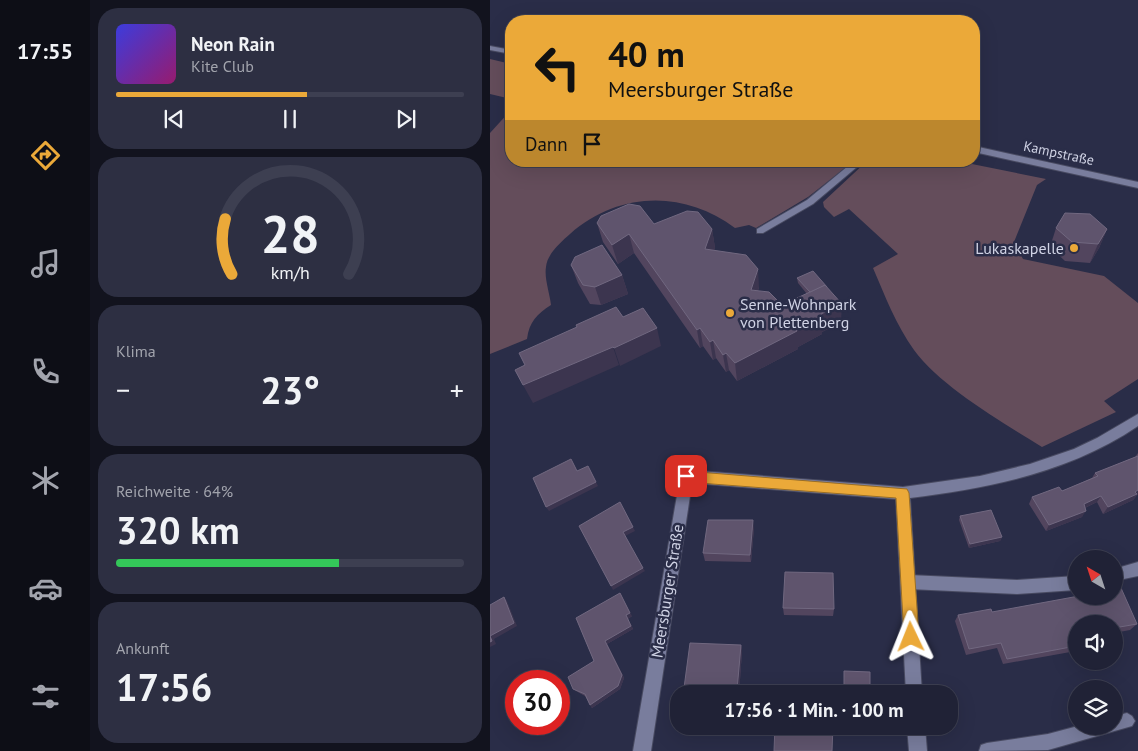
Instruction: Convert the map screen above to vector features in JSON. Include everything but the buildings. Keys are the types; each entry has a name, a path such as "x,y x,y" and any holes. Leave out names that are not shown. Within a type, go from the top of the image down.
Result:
{"street":[{"path":"490,48 505,51"},
{"name":"Kampstraße","path":"980,150 1138,185"},
{"name":"Meersburger Straße","path":"642,751 686,476 902,493 994,480 1055,462 1102,442 1138,420"},
{"path":"902,493 909,582 914,685"},
{"path":"917,735 918,751"}],"lane":[{"path":"760,231 810,202 853,167"},
{"path":"1123,573 1138,569"},
{"path":"909,582 1017,587 1068,584"},
{"path":"987,751 1048,742 1074,735"}],"shaded area":[{"path":"490,59 505,63 505,98 490,94"},
{"path":"505,117 505,167 846,167 808,197 756,228 749,225 735,228 695,207 673,202 630,203 609,210 589,220 570,234 549,257 546,276 551,305 534,319 527,339 490,354 490,133"},
{"path":"980,166 1046,179 1037,185 1014,242 1023,259 1104,276 1138,303 1138,379 1104,401 1116,412 1042,447 973,403 925,364 902,331 873,268 898,254 849,209 834,217 824,207 823,202 861,167"}],"place":[{"name":"Lukaskapelle","path":"1074,248"},
{"name":"Senne-Wohnpark von Plettenberg","path":"730,313"}],"route":[{"path":"686,476 902,493 911,637"}]}
